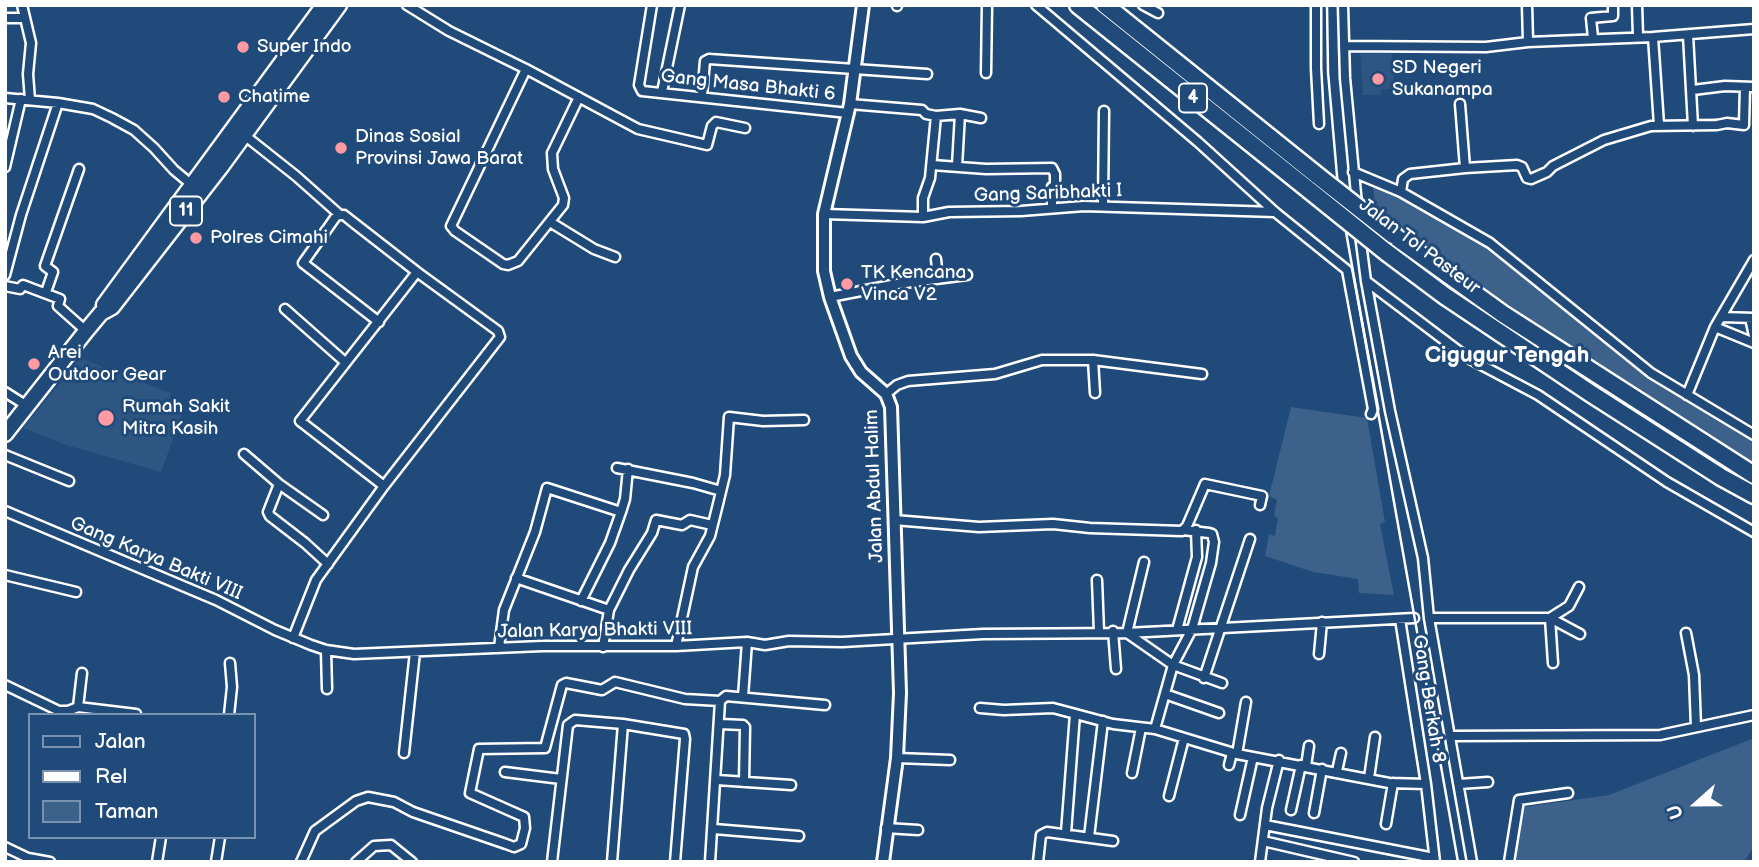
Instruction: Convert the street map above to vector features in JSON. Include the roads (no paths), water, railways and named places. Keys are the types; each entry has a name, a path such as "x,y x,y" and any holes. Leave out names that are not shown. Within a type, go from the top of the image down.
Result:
{"highway":[{"name":"11","path":"5,434 86,331 102,313 112,307 239,131 324,5"},
{"name":"11","path":"102,313 105,301 192,185 340,5"},
{"name":"Jalan Tol Pasteur","path":"1078,5 1313,183 1393,235 1503,314 1754,475"},
{"name":"Jalan Tol Pasteur","path":"1105,5 1313,183 1386,252 1590,393 1721,477 1754,495"}],"street":[{"path":"5,167 26,99 29,74 31,43 22,5"},
{"path":"407,5 449,32 526,69 638,129 707,145 712,126 716,122 745,128"},
{"name":"Gang Masa Bhakti 6","path":"652,5 639,85 644,91 849,108 922,110 926,114 936,116 960,114 981,118"},
{"path":"662,92 680,5"},
{"name":"Jalan Abdul Halim","path":"863,5 849,108 824,214 824,271 830,297 855,365 886,394 891,407 900,693 897,758 883,862"},
{"path":"986,73 987,5"},
{"path":"1036,5 1198,142 1275,212 1347,270 1373,409 1371,414"},
{"path":"1143,5 1158,13"},
{"path":"1316,5 1319,124"},
{"path":"1343,5 1353,172 1366,281 1390,411 1423,558 1429,618 1472,862"},
{"path":"1527,5 1528,42"},
{"path":"1592,38 1591,18 1613,16 1612,5"},
{"path":"1637,5 1638,36"},
{"path":"5,19 24,18"},
{"path":"1344,46 1486,47 1528,42 1688,35 1754,29"},
{"path":"1688,35 1693,126"},
{"path":"1653,37 1659,125"},
{"path":"702,96 705,61 709,59 927,74"},
{"path":"526,69 452,221 455,231 509,265 518,261 563,205 564,198 553,169 552,153 579,97"},
{"path":"1401,192 1403,179 1410,174 1465,168 1517,165 1522,167 1527,178 1531,178 1604,140 1659,125 1744,125 1749,87 1693,90"},
{"path":"5,98 93,109 134,130 192,185"},
{"path":"5,275 21,215 58,103"},
{"path":"1460,104 1465,168"},
{"path":"1103,206 1104,111"},
{"path":"957,166 960,114"},
{"path":"923,217 923,198 929,187 936,116"},
{"path":"239,131 340,215 498,331 500,337 384,486 316,580 293,638"},
{"path":"932,165 986,169 1052,168 1055,174 1052,208"},
{"path":"46,292 53,272 45,266 79,169"},
{"path":"1353,172 1401,192 1490,243 1651,373 1754,435"},
{"name":"Gang Saribhakti I","path":"824,214 923,217 949,212 1103,206 1275,212"},
{"path":"340,215 332,220 303,263 379,322"},
{"path":"550,222 594,249 615,257"},
{"path":"936,259 938,279"},
{"path":"1687,395 1715,327 1752,264"},
{"path":"384,486 300,421 417,272"},
{"path":"830,297 897,284 967,275"},
{"path":"1366,281 1468,358 1538,395 1667,482 1754,532"},
{"path":"5,286 20,289 23,285 61,299 58,306 86,331"},
{"path":"285,309 345,362"},
{"path":"1722,317 1752,318 1754,336"},
{"path":"1715,327 1754,343"},
{"path":"886,394 897,385 908,381 995,374 1042,360 1093,360 1202,374"},
{"path":"1093,360 1095,393"},
{"path":"5,392 27,406"},
{"path":"676,646 693,567 710,536 722,491 729,417 764,421 804,420"},
{"path":"244,454 279,484 323,515"},
{"path":"5,455 69,481"},
{"path":"617,468 722,491"},
{"path":"581,601 610,543 625,499 628,469"},
{"path":"279,484 268,512 270,516 305,542 328,564"},
{"path":"1183,530 1205,484 1262,496 1259,505"},
{"path":"499,647 504,610 535,532 547,488 621,512"},
{"name":"Gang Karya Bakti VIII","path":"5,511 216,600 293,638"},
{"path":"603,647 609,610 629,570 653,533 656,520 682,525 690,520 712,525"},
{"path":"894,520 979,527 1053,524 1090,528 1196,530 1212,534 1212,564 1192,629 1173,665 1155,729"},
{"path":"1177,630 1197,557 1196,530"},
{"path":"1204,678 1250,539"},
{"path":"1144,562 1127,632 1173,665 1222,683"},
{"path":"5,575 76,592"},
{"path":"516,578 609,610"},
{"path":"1097,580 1099,632"},
{"path":"1550,618 1569,606 1579,587"},
{"name":"Jalan Karya Bhakti VIII","path":"293,638 326,650 354,654 499,647 676,646 747,642 765,645 789,640 842,642 898,637 1127,632 1414,618"},
{"path":"1429,618 1550,618 1580,634"},
{"path":"1550,618 1553,663"},
{"name":"Gang Berkah 8","path":"1400,619 1435,860"},
{"path":"1319,654 1322,622"},
{"path":"1113,631 1116,669"},
{"path":"1686,633 1694,675 1696,727"},
{"path":"743,697 747,642"},
{"path":"326,650 327,689"},
{"path":"404,752 415,652"},
{"path":"229,713 232,687 230,663"},
{"path":"78,707 82,674"},
{"path":"301,862 315,831 362,797 394,802 413,812 514,847 521,844 525,828 524,817 470,793 478,749 545,748 563,684 602,690 614,682 685,699 720,701 726,696 825,705"},
{"path":"5,685 59,711 78,707 128,713"},
{"path":"1165,694 1219,713"},
{"path":"710,862 720,701"},
{"path":"1229,765 1235,753 1246,702"},
{"path":"980,708 1004,710 1038,707 1103,722 1155,729 1253,757 1394,783 1426,784"},
{"path":"1066,833 1075,715"},
{"path":"1451,736 1660,735 1754,715"},
{"path":"552,862 568,725 575,720 623,724 684,734 675,862"},
{"path":"1089,837 1103,722"},
{"path":"612,862 623,724"},
{"path":"720,724 745,727 744,782"},
{"path":"1132,773 1141,728"},
{"path":"1369,778 1375,737"},
{"path":"1170,796 1184,738"},
{"path":"1291,810 1309,746"},
{"path":"1337,771 1341,753"},
{"path":"1240,814 1253,757"},
{"path":"897,758 950,760"},
{"path":"1260,862 1267,808 1279,760"},
{"path":"1314,813 1322,769"},
{"path":"505,772 561,779"},
{"path":"717,780 791,785"},
{"path":"1460,784 1488,782"},
{"path":"1386,824 1394,783"},
{"path":"1509,862 1519,800 1568,793"},
{"path":"1265,825 1435,860"},
{"path":"886,828 918,830"},
{"path":"714,829 799,836"},
{"path":"1038,862 1042,834 1047,832 1113,841"},
{"path":"157,862 161,839"},
{"path":"216,862 220,839"},
{"path":"1263,841 1354,862"},
{"path":"356,862 374,846 391,845 412,862"},
{"path":"5,847 28,858 50,862"}],"railway":[{"path":"1327,5 1328,72 1338,187 1458,862"}],"place":[{"name":"Super Indo","path":"243,47"},
{"name":"SD Negeri Sukanampa","path":"1378,79"},
{"name":"Chatime","path":"224,97"},
{"name":"Dinas Sosial Provinsi Jawa Barat","path":"341,148"},
{"name":"Polres Cimahi","path":"196,238"},
{"name":"TK Kencana Vinca V2","path":"847,284"},
{"name":"Arei Outdoor Gear","path":"34,364"},
{"name":"Rumah Sakit Mitra Kasih","path":"106,418"}],"district":[{"name":"Cigugur Tengah","path":"1507,356"}]}
